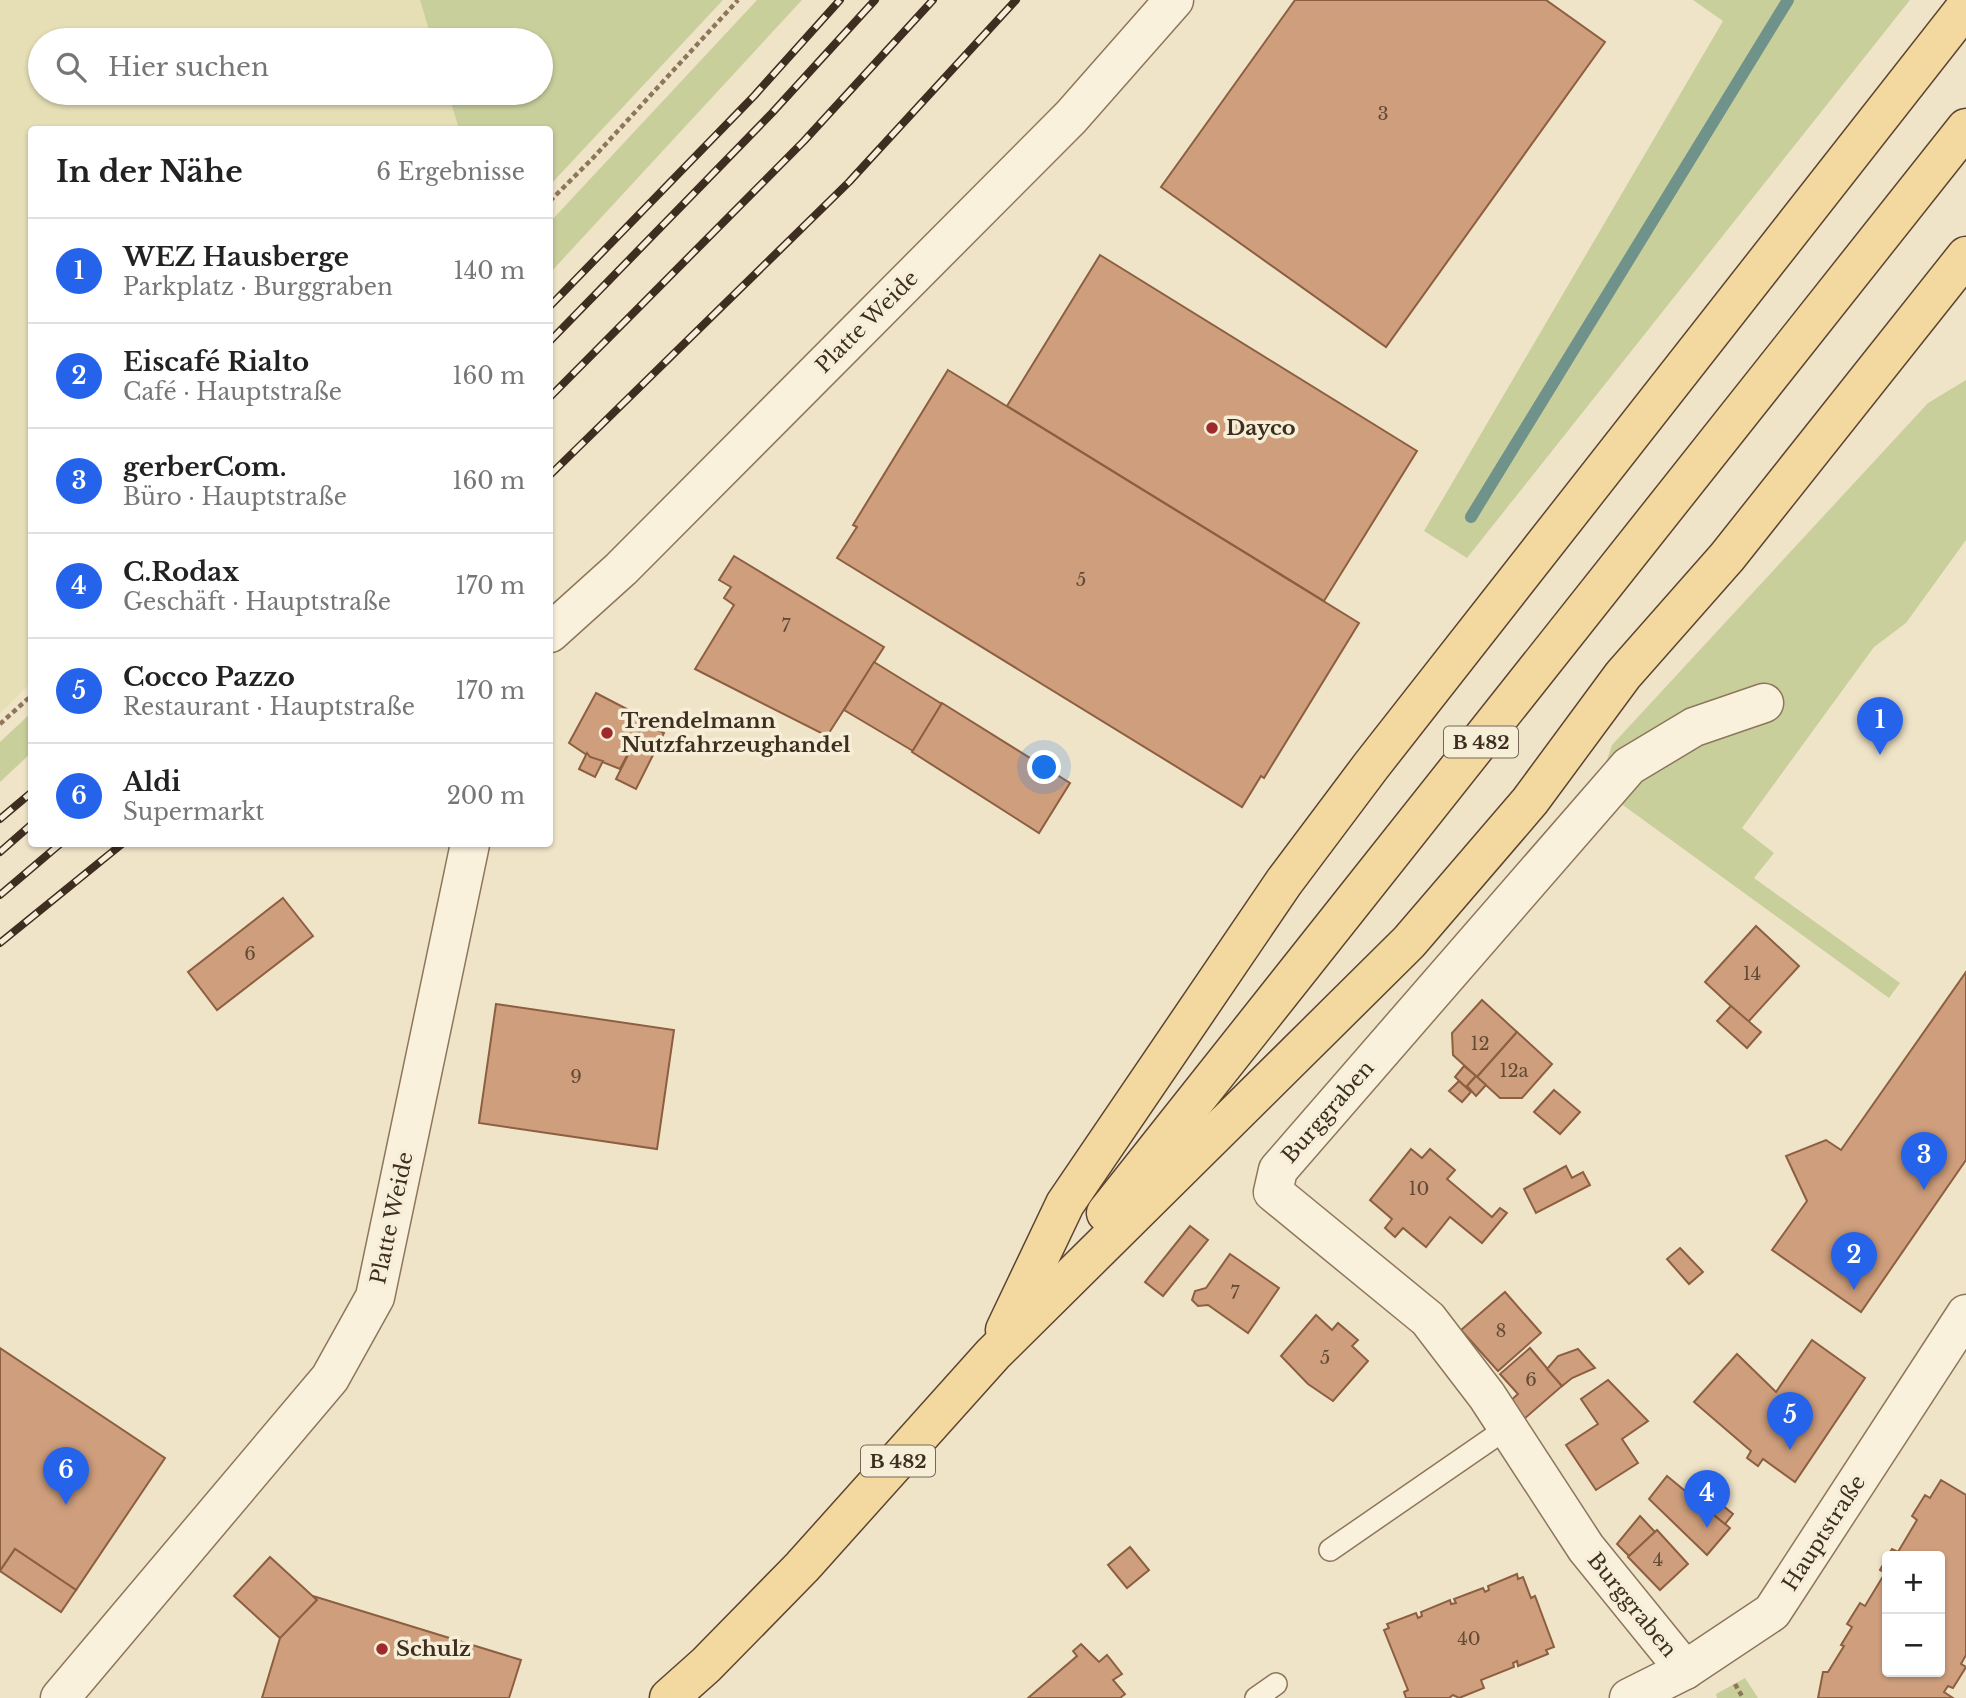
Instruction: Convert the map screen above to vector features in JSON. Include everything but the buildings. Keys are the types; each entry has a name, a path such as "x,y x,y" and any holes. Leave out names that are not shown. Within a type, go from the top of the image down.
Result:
{"main road":[{"path":"993,1354 1065,1204 1284,883 1371,766 1966,7"},
{"name":"B 482","path":"669,1698 802,1567 993,1354 1598,596 1966,128"},
{"path":"993,1354 1409,942 1530,801 1623,675 1727,557 1966,256"}],"street":[{"name":"Platte Weide","path":"553,630 621,569 1051,136 1174,0"},
{"name":"Burggraben","path":"1685,1670 1586,1548 1507,1428 1428,1319 1273,1192 1278,1170 1629,766 1694,727 1764,703"},
{"name":"Platte Weide","path":"60,1698 330,1378 375,1297 469,847"},
{"name":"Hauptstraße","path":"1629,1698 1685,1670 1772,1612 1966,1314"}],"lane":[{"path":"1330,1550 1507,1428"},
{"path":"1256,1698 1276,1684"}],"path":[{"path":"553,198 738,0"},
{"path":"0,724 28,699"}],"shaded area":[{"path":"0,0 420,0 428,28 28,28 28,105 452,105 458,126 28,126 28,686 0,713"}],"green space":[{"path":"420,0 723,0 553,182 553,126 458,126 452,105 553,105 553,28 428,28"},
{"path":"757,0 802,0 553,270 553,219"},
{"path":"1693,0 1910,0 1467,558 1424,531 1723,21"},
{"path":"1966,380 1966,540 1906,623 1874,647 1742,828 1774,853 1754,878 1900,983 1889,998 1598,787 1612,745 1928,403"},
{"path":"28,716 28,756 0,782 0,742"},
{"path":"1745,1678 1758,1698 1717,1698 1716,1694"}],"waterway":[{"path":"1471,517 1788,0"}],"railway":[{"path":"553,303 754,96 840,0"},
{"path":"553,338 772,113 875,0"},
{"path":"553,394 804,141 933,0"},
{"path":"553,472 849,182 1016,0"},
{"path":"0,819 28,795"},
{"path":"0,852 28,828"},
{"path":"0,895 56,847"},
{"path":"0,943 118,847"}],"place":[{"name":"Dayco","path":"1212,428"},
{"name":"Trendelmann Nutzfahrzeughandel","path":"607,733"},
{"name":"WEZ Hausberge","path":"1880,755"},
{"name":"gerberCom.","path":"1924,1190"},
{"name":"Eiscafé Rialto","path":"1854,1290"},
{"name":"Cocco Pazzo","path":"1790,1450"},
{"name":"Aldi","path":"66,1505"},
{"name":"C.Rodax","path":"1707,1528"},
{"name":"Schulz","path":"382,1649"}]}
